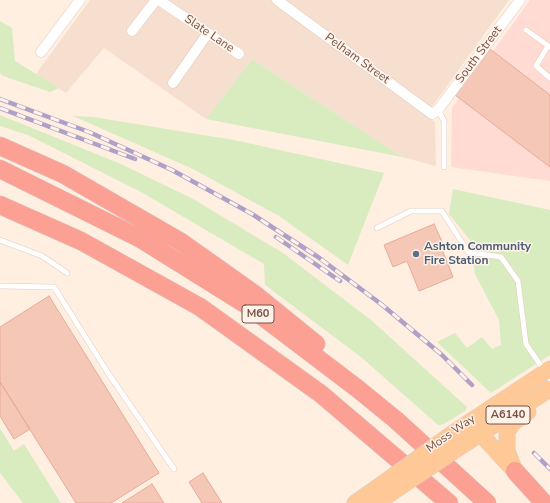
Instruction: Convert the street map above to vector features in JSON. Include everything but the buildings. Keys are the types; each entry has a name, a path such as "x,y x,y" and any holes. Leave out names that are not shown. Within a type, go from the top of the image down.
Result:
{"highway":[{"name":"M60","path":"0,146 63,174 181,242 253,292 310,338 358,389"},
{"name":"M60","path":"0,169 141,239 250,307 358,389 396,420 487,503"},
{"name":"M60","path":"0,205 81,242 200,307 321,394 449,503"},
{"path":"515,472 544,503"}],"main road":[{"name":"Moss Way","path":"384,494 469,421 548,373"},
{"name":"Moss Way","path":"355,503 384,494 550,389"},
{"path":"515,472 507,451 507,432 513,423 550,399"},
{"path":"469,421 515,472"}],"street":[{"path":"41,52 80,0"},
{"path":"132,31 157,0"},
{"name":"Slate Lane","path":"157,0 239,54"},
{"name":"Pelham Street","path":"277,0 432,114 438,110"},
{"name":"South Street","path":"438,110 520,0"},
{"path":"173,83 208,33"}],"lane":[{"path":"526,30 549,46 536,66 550,78"},
{"path":"438,110 444,121 444,167"},
{"path":"378,228 411,211 442,211 468,252 501,257 518,281 526,344 548,373"},
{"path":"0,240 42,256 67,273"},
{"path":"0,286 54,287 108,373 174,469"}],"shaded area":[{"path":"90,0 509,0 426,115 435,122 436,166 402,157 252,59 206,119 104,48 66,93 36,74"},
{"path":"530,0 550,0 550,181 451,167 452,108"}],"green space":[{"path":"0,21 12,28 15,61 59,88 50,92 3,76 0,73"},
{"path":"252,59 402,157 206,119"},
{"path":"0,115 121,164 193,199 283,253 371,320 467,407 465,411 444,424 438,425 361,357 265,285 264,264 141,192 28,135 0,126"},
{"path":"73,116 93,117 234,140 384,173 348,265 279,216 193,169"},
{"path":"453,189 550,210 550,355 491,393 437,342 455,333 467,348 482,337 492,349 501,345 499,320 475,274 470,240 449,214"},
{"path":"0,428 14,451 24,444 61,503 23,503 0,473"}],"railway":[{"path":"0,99 89,132 172,170 252,214 318,257 381,304 442,355 472,385"},
{"path":"0,108 135,159"},
{"path":"276,237 340,281"},
{"path":"534,453 550,469"}],"place":[{"name":"Ashton Community Fire Station","path":"416,254"}]}
